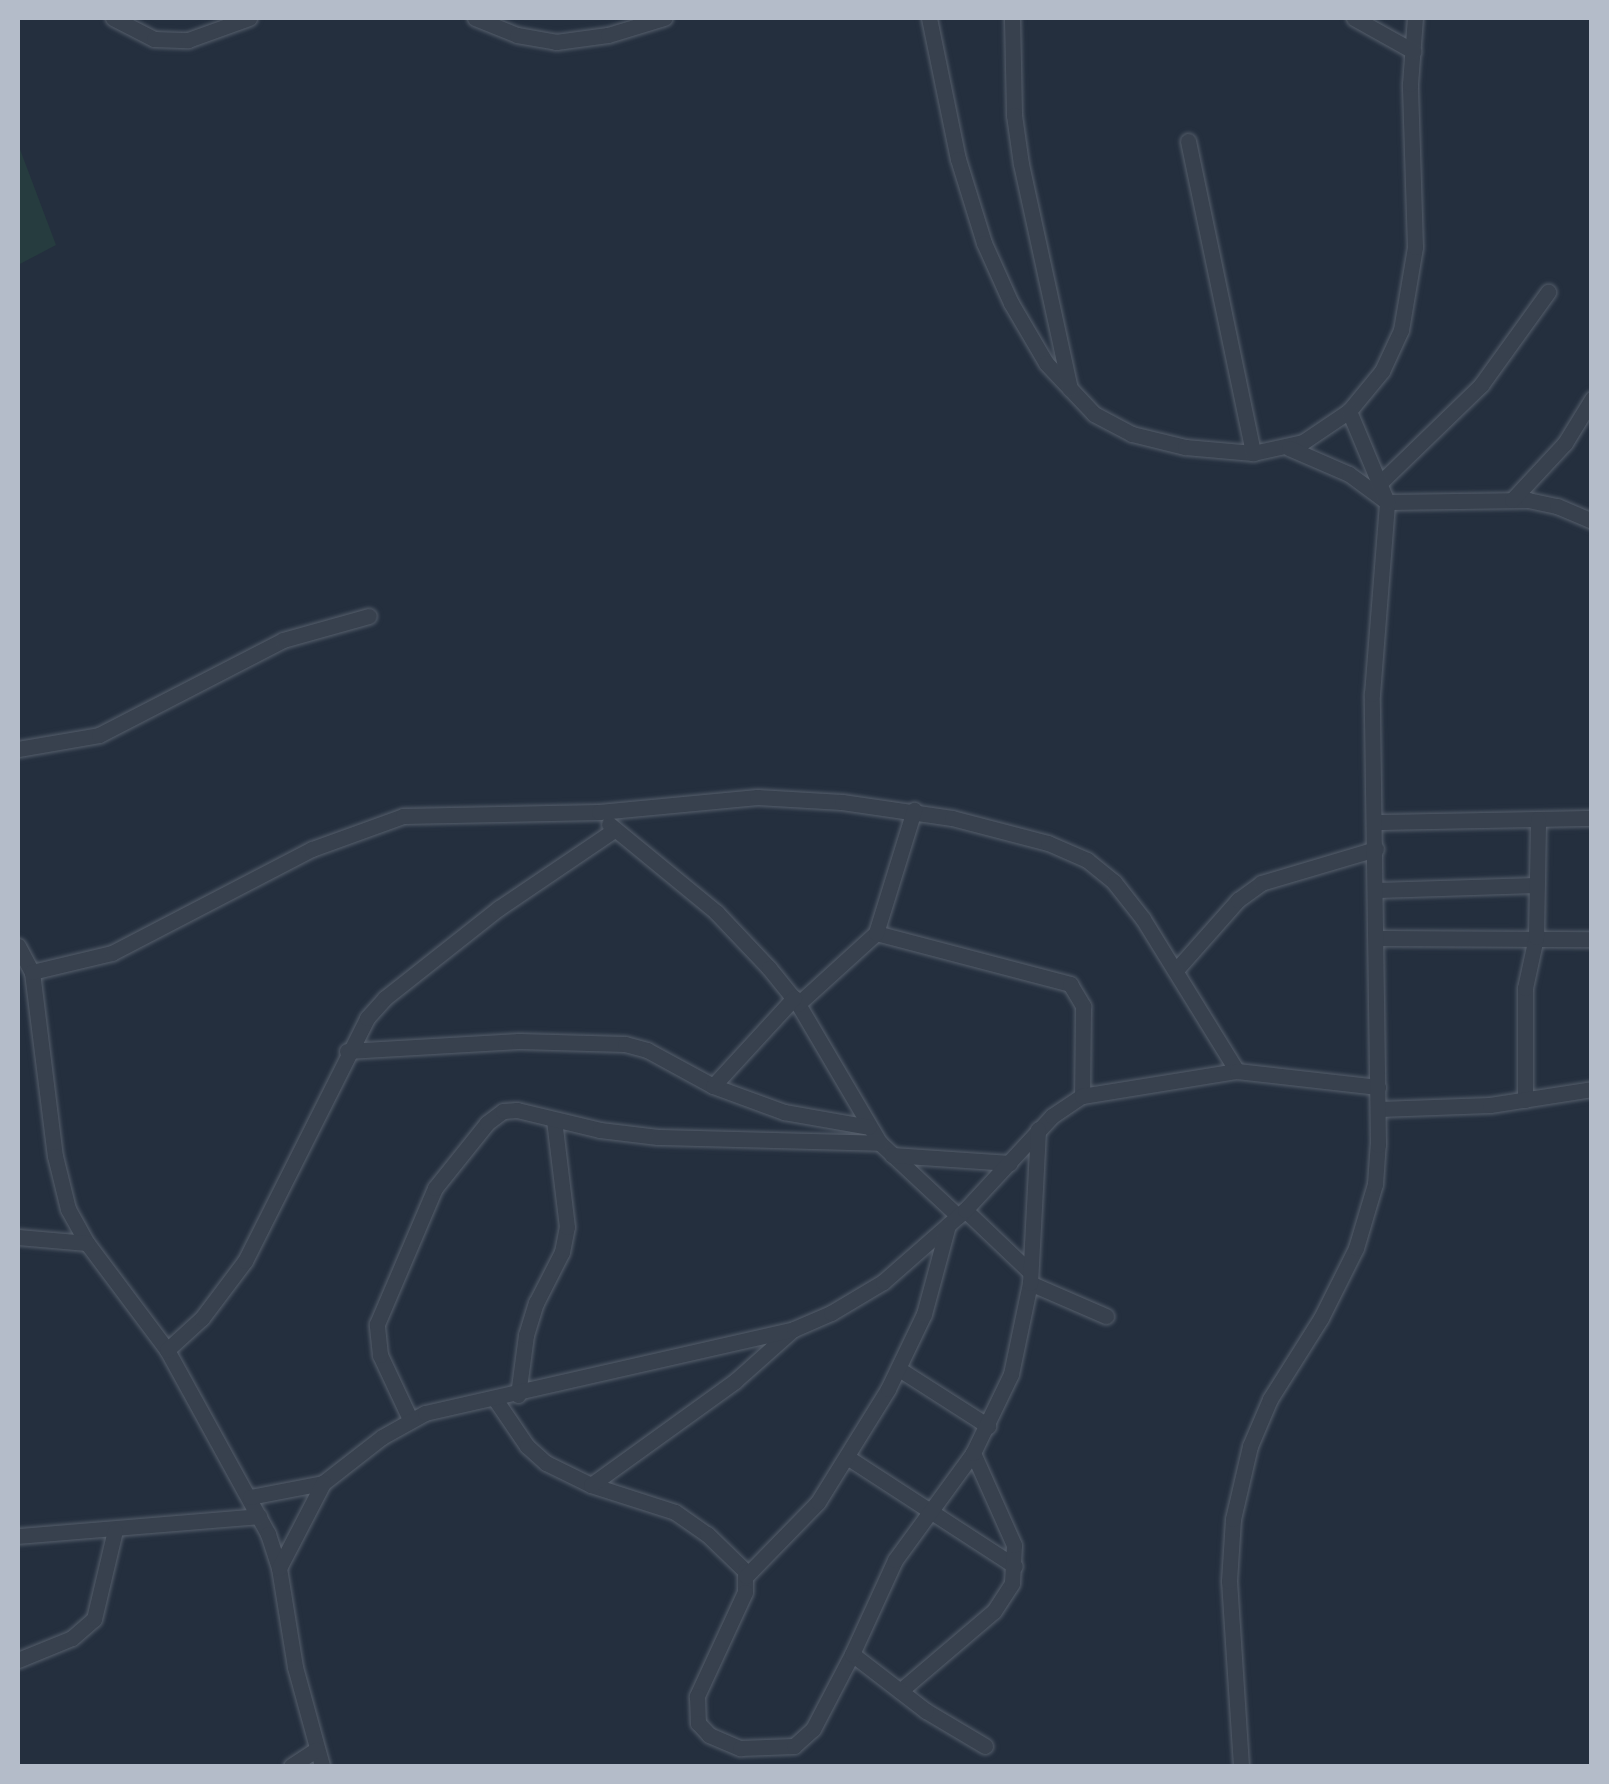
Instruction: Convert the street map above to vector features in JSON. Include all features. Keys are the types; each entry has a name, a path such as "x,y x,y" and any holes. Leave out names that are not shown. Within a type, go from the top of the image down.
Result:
{"street":[{"path":"113,18 154,39 188,40 249,18"},
{"path":"475,18 517,35 556,42 608,35 664,18"},
{"path":"929,18 958,159 984,243 1026,331 1071,392 1094,414 1132,434 1185,447 1253,453 1289,448 1349,411 1394,348 1412,286 1416,18"},
{"path":"1012,18 1014,114 1021,164 1071,392"},
{"path":"1354,18 1413,52"},
{"path":"1188,141 1253,453"},
{"path":"1380,484 1480,385 1548,292"},
{"path":"1512,500 1565,443 1592,399"},
{"path":"1240,1766 1229,1581 1234,1518 1250,1446 1270,1400 1321,1318 1366,1219 1375,1184 1379,1109 1372,678 1387,502 1349,411"},
{"path":"1289,448 1349,474 1387,502 1543,502 1592,521"},
{"path":"18,749 99,734 284,640 369,616"},
{"path":"32,972 112,954 281,863 391,819 431,813 599,812 757,797 914,810 1038,840 1087,860 1128,898 1237,1071"},
{"path":"713,1086 796,1001 876,933 914,810"},
{"path":"599,812 614,830 716,912 796,1001 869,1127 892,1155 957,1217 1030,1278 1106,1316"},
{"path":"1524,1100 1524,988 1536,938 1538,818"},
{"path":"1376,822 1592,818"},
{"path":"167,1350 202,1318 245,1261 347,1050 367,1018 400,986 528,887 614,830"},
{"path":"1176,970 1238,900 1261,883 1376,849"},
{"path":"1377,890 1536,886"},
{"path":"876,933 1070,984 1080,995 1084,1013 1082,1096"},
{"path":"1377,938 1592,939"},
{"path":"18,946 32,972 55,1156 68,1209 88,1244 167,1350 260,1516 280,1568 295,1667 319,1759 291,1766"},
{"path":"18,993 34,990"},
{"path":"347,1050 600,1042 647,1050 713,1086 784,1112 869,1127"},
{"path":"592,1485 735,1380 794,1329 883,1282 957,1217 1038,1129 1082,1096 1237,1071 1378,1087"},
{"path":"1379,1109 1455,1108 1592,1088"},
{"path":"410,1419 380,1355 376,1336 380,1313 415,1226 435,1188 492,1118 512,1109 658,1137 880,1143"},
{"path":"518,1395 526,1334 536,1303 562,1252 567,1227 554,1120"},
{"path":"957,1217 924,1314 899,1369 848,1457 818,1502 746,1576 738,1608 696,1696 698,1723 709,1735 740,1748 794,1746 813,1729 895,1560 973,1453 988,1426 1011,1374 1030,1278 1038,1129"},
{"path":"892,1155 1010,1163"},
{"path":"18,1237 88,1244"},
{"path":"250,1497 323,1483 410,1419 794,1329"},
{"path":"899,1369 988,1426"},
{"path":"495,1398 535,1455 592,1485 676,1512 707,1534 746,1576"},
{"path":"900,1691 994,1611 1008,1593 1015,1566 1014,1545 973,1453"},
{"path":"848,1457 1015,1566"},
{"path":"280,1568 323,1483"},
{"path":"18,1536 260,1516"},
{"path":"18,1660 72,1638 94,1619 115,1530"},
{"path":"852,1654 900,1691 986,1746"}],"green space":[{"path":"18,144 56,245 18,265"}]}
